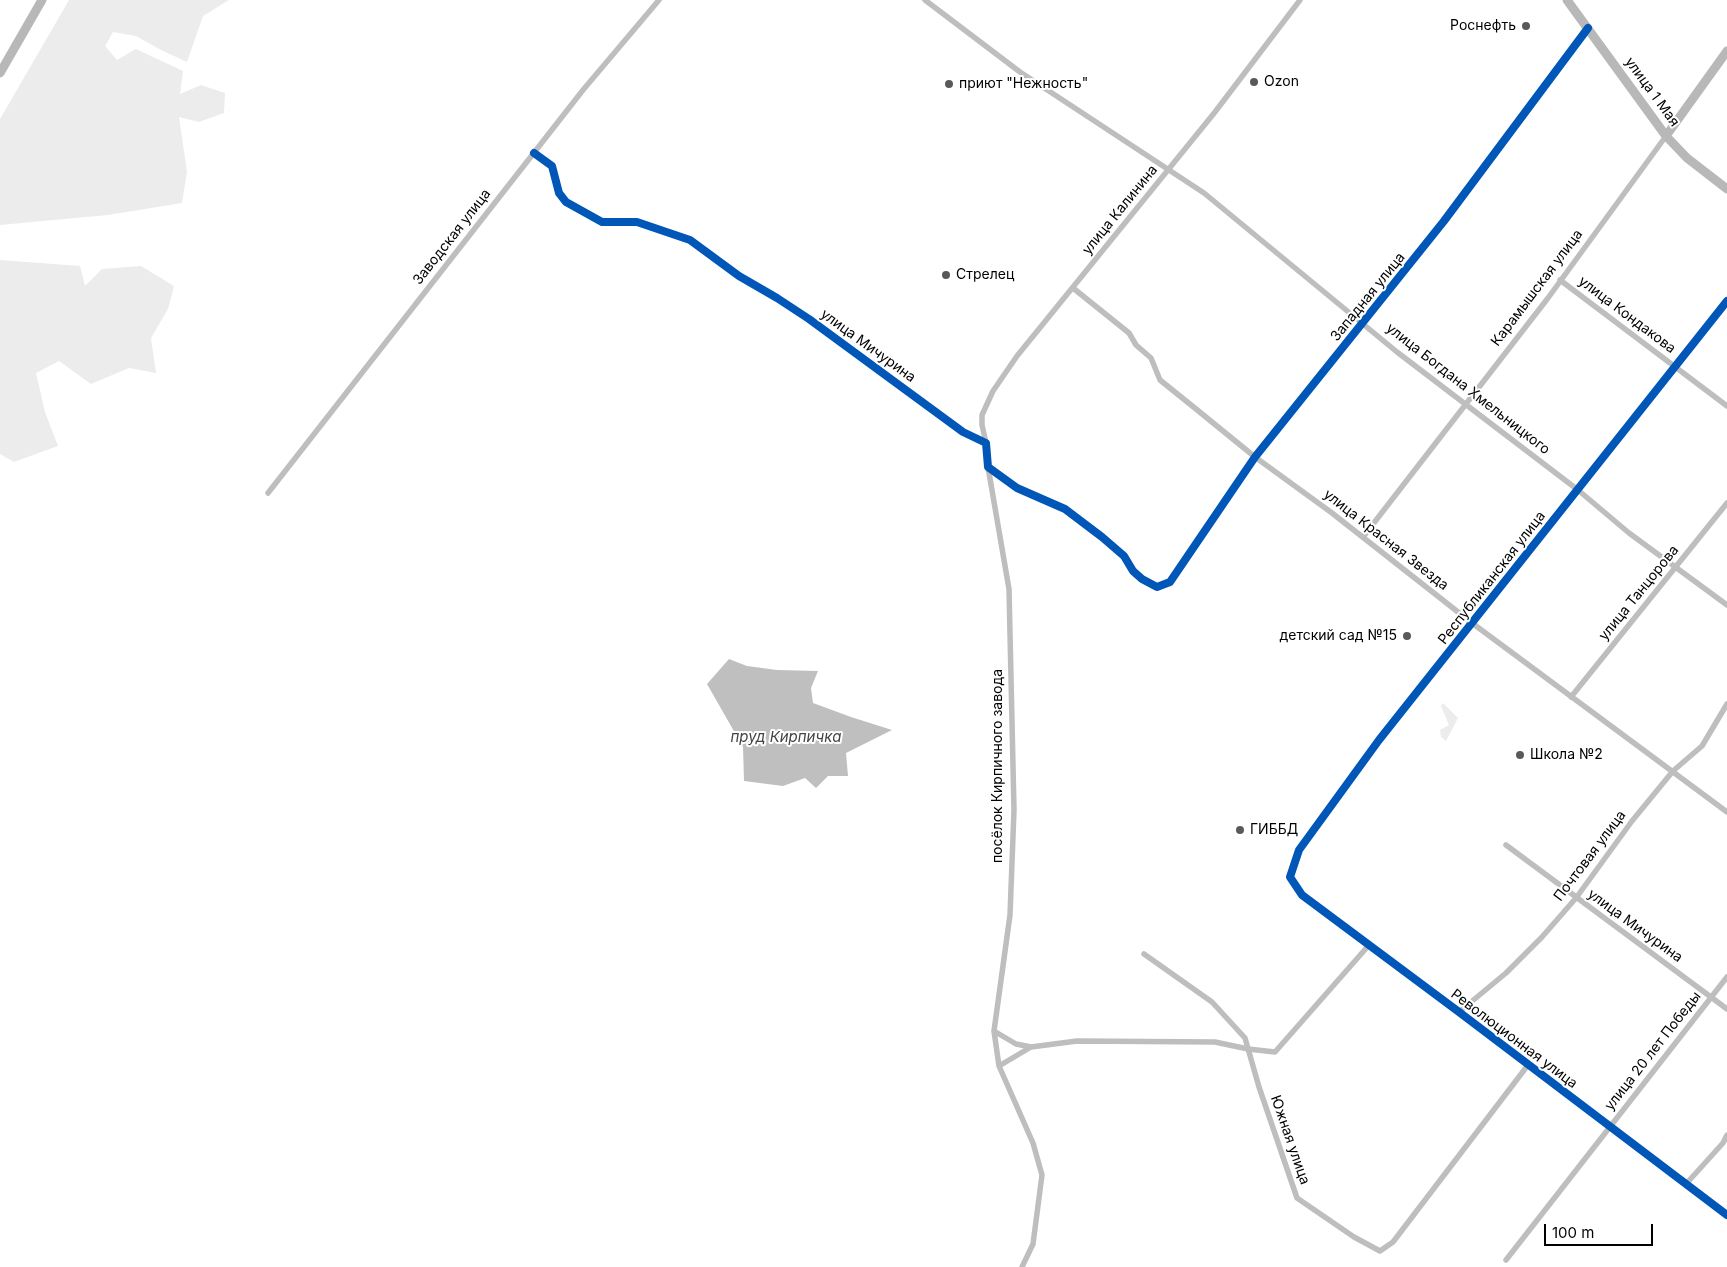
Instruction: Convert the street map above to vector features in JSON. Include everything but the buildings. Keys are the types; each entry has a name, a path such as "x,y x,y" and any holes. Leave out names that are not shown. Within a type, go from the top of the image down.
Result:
{"street":[{"path":"0,73 42,0"},
{"name":"Заводская улица","path":"268,493 583,90 659,0"},
{"name":"улица Богдана Хмельницкого","path":"925,0 1020,72 1204,193 1412,364 1578,490 1676,569 1727,605"},
{"name":"улица Калинина","path":"986,443 982,415 992,391 1017,356 1215,112 1300,0"},
{"name":"улица 1 Мая","path":"1567,0 1648,114 1666,136 1687,158 1727,188"},
{"name":"Западная улица","path":"988,467 1017,488 1065,509 1124,556 1133,571 1142,579 1157,587 1170,582 1255,457 1444,222 1588,28"},
{"name":"Карамышская улица","path":"1363,537 1560,280 1727,50"},
{"name":"улица Мичурина","path":"534,153 552,166 559,193 566,202 602,222 637,222 690,240 739,276 809,319 963,432 986,443"},
{"name":"улица Кондакова","path":"1560,280 1727,406"},
{"name":"улица Красная Звезда","path":"1073,288 1128,333 1136,345 1151,358 1160,380 1255,457 1363,537 1570,697 1579,701 1727,812"},
{"name":"Республиканская улица","path":"1290,877 1299,850 1379,740 1727,302"},
{"path":"986,443 988,467"},
{"name":"посёлок Кирпичного завода","path":"988,467 1009,589 1014,810 1010,915 994,1031 999,1066 1033,1143 1042,1174 1033,1244 1022,1267"},
{"name":"улица Танцорова","path":"1570,697 1676,569 1727,503"},
{"name":"Почтовая улица","path":"1459,1012 1506,973 1542,937 1576,898 1632,820 1672,771 1702,746 1727,704"},
{"name":"улица Мичурина","path":"1506,845 1727,1009"},
{"name":"Революционная улица","path":"1290,877 1302,895 1727,1215"},
{"path":"994,1031 1016,1044 1031,1047 1102,1040 1215,1042 1248,1049 1276,1052 1369,945"},
{"name":"Южная улица","path":"1144,954 1212,1002 1245,1038 1297,1198 1354,1237 1380,1251 1393,1242 1528,1065"},
{"name":"улица 20 лет Победы","path":"1506,1260 1727,977"},
{"path":"999,1066 1031,1047"},
{"path":"1686,1184 1723,1143 1727,1135"}],"shaded area":[{"path":"69,0 229,0 203,16 187,62 136,36 113,32 105,46 117,60 136,49 183,71 180,94 201,85 225,93 224,113 199,122 179,117 187,172 182,203 108,215 0,225 0,119"},
{"path":"0,260 80,266 85,286 102,269 141,266 174,286 168,309 151,338 156,373 129,368 91,384 59,361 36,373 45,412 58,446 14,462 0,454"},
{"path":"1443,703 1458,718 1446,741 1441,737 1440,730 1449,725 1441,706"}],"water":[{"name":"пруд Кирпичка","path":"729,659 747,666 777,670 818,671 811,688 813,703 892,730 846,753 848,776 828,776 816,788 805,778 783,786 744,781 743,747 707,684"}],"cycle path":[{"path":"534,153 552,166 559,193 566,202 602,222 637,222 690,240 739,276 809,319 963,432 986,443 988,467 1017,488 1065,509 1124,556 1133,571 1142,579 1157,587 1170,582 1255,457 1444,221 1588,28"},
{"path":"1727,301 1379,740 1299,850 1290,877 1302,895 1727,1215"}],"place":[{"name":"Роснефть","path":"1526,26"},
{"name":"Ozon","path":"1254,82"},
{"name":"приют \"Нежность\"","path":"949,84"},
{"name":"Стрелец","path":"946,275"},
{"name":"детский сад №15","path":"1407,636"},
{"name":"Школа №2","path":"1520,755"},
{"name":"ГИББД","path":"1240,830"}]}
